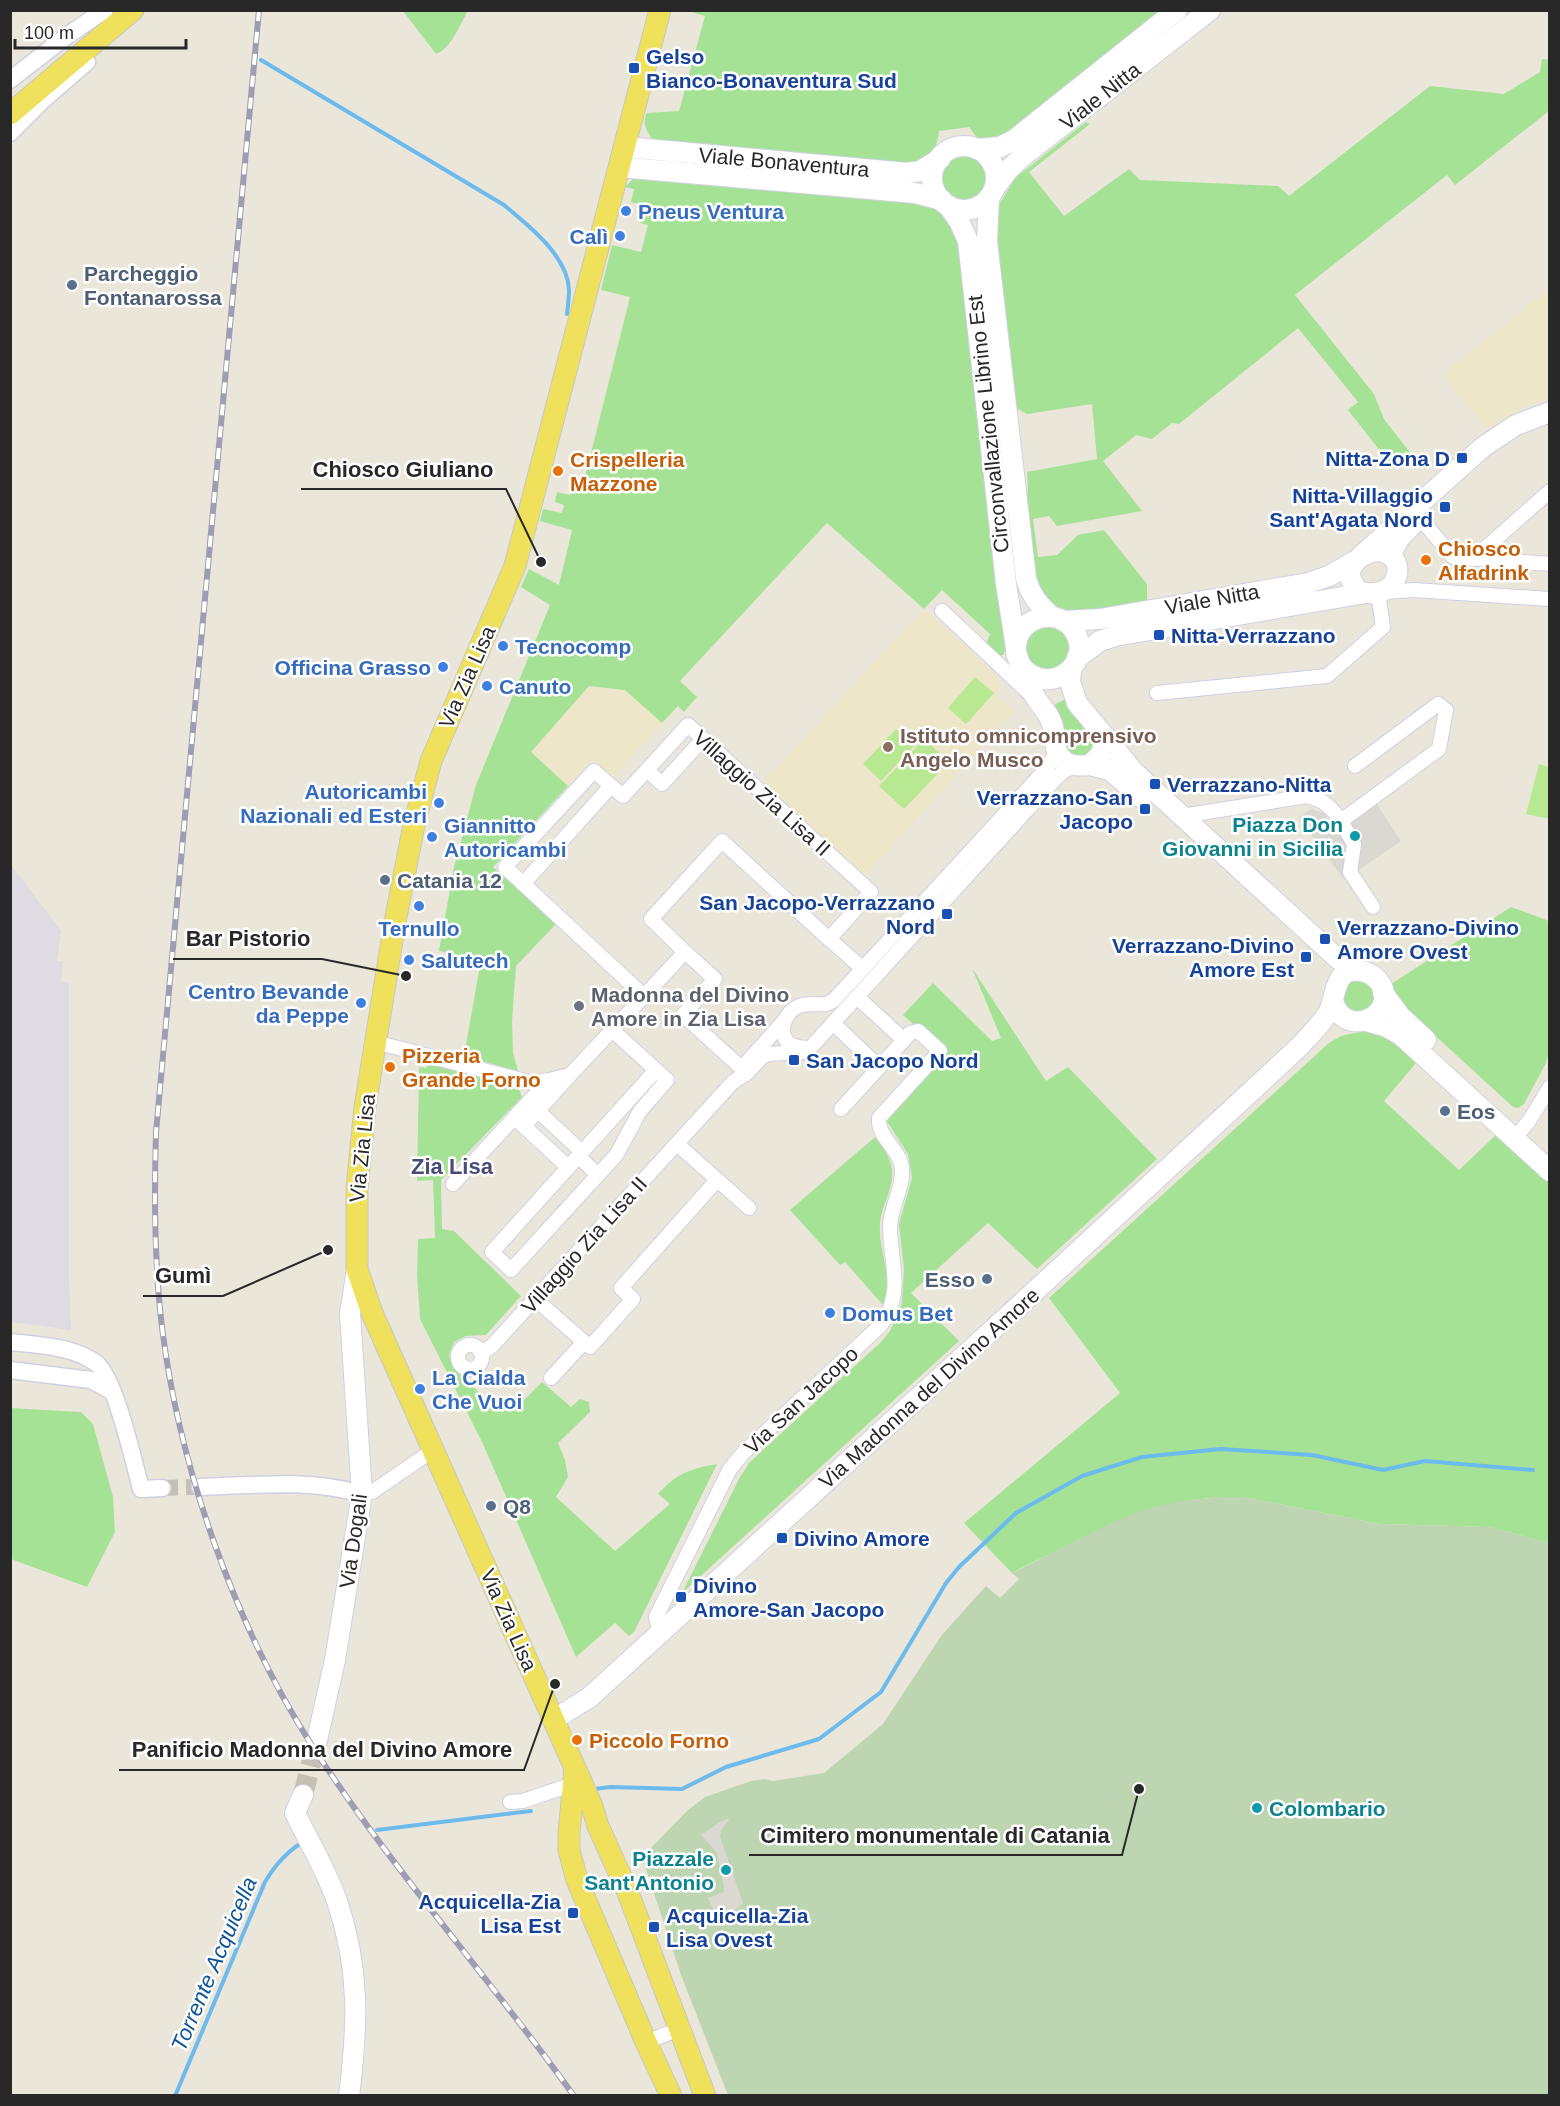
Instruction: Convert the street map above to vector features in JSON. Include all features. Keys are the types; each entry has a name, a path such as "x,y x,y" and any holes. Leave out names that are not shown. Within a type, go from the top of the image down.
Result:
{"main road":[{"path":"10,95 110,10"},
{"path":"10,114 133,10"},
{"name":"Via Zia Lisa","path":"660,10 515,566 431,761 422,792 395,922 365,1107 357,1188 357,1269 432,1450 553,1720 574,1776 592,1806 598,1826 627,1890 705,2096"},
{"path":"945,203 935,190 933,178 939,159 945,153 965,146 978,149 1000,147 1014,140 1177,10"},
{"name":"Viale Nitta","path":"992,192 1009,169 1023,156 1210,10"},
{"path":"978,149 988,156 994,167 996,179 992,192 987,241 1028,589 1035,599 1076,634 1079,646 1070,682 1077,703 1134,772 1338,959 1360,971 1369,973 1381,985 1383,1003 1378,1012 1298,1048"},
{"path":"622,157 915,193 956,209 968,210 980,206 992,192"},
{"name":"Viale Bonaventura","path":"672,162 907,173 920,171 939,159"},
{"name":"Circonvallazione Librino Est","path":"945,203 959,221 968,241 1014,659 1053,727 1056,752"},
{"name":"Viale Nitta","path":"1058,619 1100,619 1308,583 1329,576 1358,558 1483,447 1516,425 1550,412"},
{"path":"1058,619 1039,618 1028,624 1019,634 1014,659 1029,675 1046,680 1057,678 1100,641 1115,636 1375,593 1393,585 1399,539 1420,518 1503,445 1550,423"},
{"path":"1375,593 1356,589 1350,579 1350,570 1358,558 1376,551 1394,564"},
{"path":"1082,765 1102,753 1104,737"},
{"path":"1056,752 1064,761 1101,767 1118,776 1323,964 1332,977 1333,995 1338,1012 1359,1021 1395,1031 1439,1061 1519,1134 1550,1171"},
{"path":"1298,1048 1325,1018 1333,995 1344,975 1360,971"},
{"path":"1383,993 1439,1061"},
{"name":"Via Madonna del Divino Amore","path":"553,1720 590,1697 660,1634 1298,1048"},
{"path":"1519,1134 1550,1153"},
{"name":"Via Dogali","path":"317,1740 335,1660 362,1494 350,1314 357,1269"},
{"path":"350,1314 368,1300"},
{"name":"Via Zia Lisa","path":"574,1776 569,1850 577,1880 671,2096"},
{"path":"301,1813 336,1900 351,1956 357,2016 349,2096"},
{"path":"569,1833 582,1822 598,1826"}],"street":[{"path":"10,80 68,35 105,10"},
{"path":"10,132 42,101 125,30 143,10"},
{"path":"1473,559 1550,491"},
{"path":"1420,518 1453,557 1550,564"},
{"path":"1394,564 1407,586 1414,590"},
{"path":"1157,693 1327,676 1383,627 1375,593 1414,590 1550,600"},
{"path":"942,611 1014,659"},
{"path":"1341,820 1439,749 1446,710 1438,704 1355,766"},
{"name":"Villaggio Zia Lisa II","path":"644,996 505,867 594,771 623,796 688,725 871,892 829,939"},
{"path":"647,770 663,784 703,739"},
{"path":"744,1070 796,1007 830,1004 1048,767 1056,752"},
{"path":"744,1070 768,1054 798,1054 810,1048 1056,778 1064,771 1082,765"},
{"path":"523,884 611,786"},
{"path":"1182,816 1307,796 1318,798 1341,820 1354,844 1350,872 1373,907"},
{"path":"744,1070 682,1015 715,980 651,919 722,841 862,969"},
{"path":"519,1122 538,1111 685,952"},
{"path":"841,1108 904,1040 857,997"},
{"path":"784,1021 782,1032 788,1042 801,1048 810,1048"},
{"path":"833,1023 879,1067"},
{"path":"612,1030 656,1070 667,1080 640,1111 617,1154 511,1270 492,1251 656,1070"},
{"name":"Via San Jacopo","path":"660,1634 656,1617 730,1469 744,1452 881,1325 889,1314 896,1281 890,1225 902,1167 880,1128 879,1118 940,1051 918,1032 910,1033 904,1040"},
{"path":"375,1042 532,1083 570,1075"},
{"name":"Villaggio Zia Lisa II","path":"481,1353 492,1346 744,1070"},
{"path":"453,1184 519,1122 549,1080"},
{"path":"1519,1134 1550,1087"},
{"path":"538,1111 598,1175"},
{"path":"519,1122 568,1167"},
{"path":"677,1144 749,1208"},
{"path":"535,1299 590,1347 633,1299 621,1288 717,1180"},
{"path":"10,1342 73,1352 95,1362 102,1369 113,1392 141,1489 162,1488"},
{"path":"551,1378 584,1342"},
{"path":"31,1372 43,1364 43,1350 39,1345"},
{"path":"10,1370 91,1380 113,1392"},
{"path":"200,1487 295,1483 338,1487 362,1494 372,1492 432,1450"},
{"path":"510,1802 523,1801 574,1776"},
{"path":"646,2042 679,2030"}],"shaded area":[{"path":"1549,289 1549,399 1524,407 1486,429 1443,374"},
{"name":"Istituto omnicomprensivo Angelo Musco","path":"924,609 996,675 1000,687 997,695 1014,711 865,876 762,783"},
{"path":"589,686 625,690 662,723 613,777 593,759 568,786 531,752"},
{"name":"Piazza Don Giovanni in Sicilia","path":"1372,797 1401,841 1344,880 1299,817 1311,809 1324,813 1333,826"},
{"path":"11,865 61,931 57,961 63,961 62,982 69,983 71,1330 11,1322"},
{"name":"Piazzale Sant'Antonio","path":"730,1818 721,1831 720,1837 743,1903 719,1924 708,1898 724,1892 724,1887 717,1853 701,1835"}],"green space":[{"path":"403,11 468,11 451,42 436,54"},
{"path":"688,11 1165,11 1136,29 1093,68 1001,139 979,140 969,127 939,131 932,152 912,164 654,141 646,128 645,117 647,113 679,111 705,16"},
{"path":"1542,59 1549,60 1549,111 1455,185 1447,175 1295,295 1374,394 1384,419 1415,456 1416,463 1407,467 1401,463 1394,468 1348,410 1358,402 1298,328 1179,424 1172,423 1152,439 1136,435 1103,461 1142,511 1057,526 1049,516 1033,519 1038,557 1057,555 1078,535 1104,530 1147,584 1147,603 1082,612 1067,610 1053,604 1042,594 1035,577 1026,502 1027,472 1097,459 1092,404 1027,414 1014,407 995,224 1000,203 1015,178 1086,122 1090,124 1029,172 1064,216 1129,169 1140,180 1278,186 1289,196 1430,86 1504,94 1540,72"},
{"path":"965,153 983,160 990,178 983,196 965,203 947,196 940,178 947,160"},
{"path":"633,179 926,204 938,210 947,219 958,242 1005,651 999,656 986,644 990,634 942,590 924,609 827,523 680,681 697,697 684,712 678,706 662,723 625,690 589,686 531,752 568,786 493,867 556,924 516,966 512,1021 513,1053 518,1071 464,1056 481,960 439,951 454,867 476,785 550,605 521,587 529,569 559,585 572,530 540,521 543,509 562,513 564,505 555,502 557,492 570,495 572,487 582,489 630,297 601,290 612,245 641,252 648,225 640,223 645,206 631,202 634,189 625,187"},
{"path":"1045,623 1064,629 1072,647 1066,666 1035,672 1025,663 1024,638"},
{"path":"975,677 994,693 966,724 948,708"},
{"path":"1069,697 1098,743 1088,758 1068,756 1052,706"},
{"path":"896,729 914,746 881,781 863,764"},
{"path":"924,739 949,762 904,809 879,786"},
{"path":"1539,764 1549,767 1549,819 1526,814"},
{"path":"1511,907 1549,921 1549,1052 1546,1063 1524,1104 1518,1108 1513,1107 1405,1008 1391,984"},
{"path":"972,968 1046,1081 1068,1067 1157,1159 1037,1269 988,1223 911,1293 959,1341 682,1593 749,1463 880,1343 890,1331 902,1303 904,1269 899,1224 912,1178 908,1154 886,1120 946,1053 903,1015 933,983 992,1041 1001,1038"},
{"path":"1356,976 1378,989 1371,1014 1345,1013 1340,987"},
{"path":"1369,1030 1389,1040 1416,1063 1384,1101 1459,1170 1497,1134 1549,1181 1549,1543 1489,1527 1380,1524 1243,1497 1217,1498 1172,1504 1131,1516 1012,1573 964,1523 1120,1393 1049,1298 1329,1043 1341,1036"},
{"path":"427,1064 518,1087 522,1097 441,1180 442,1229 454,1231 521,1296 486,1335 466,1336 454,1342 449,1355 453,1368 499,1411 506,1404 514,1410 542,1382 571,1407 580,1399 589,1402 590,1412 558,1443 565,1460 568,1477 556,1497 615,1551 670,1504 658,1494 671,1481 691,1470 717,1464 634,1632 629,1636 615,1623 576,1657 483,1444 420,1319 417,1274 418,1239 435,1238 433,1180 417,1181 419,1067 427,1068"},
{"path":"875,1137 888,1156 892,1169 891,1183 880,1223 880,1239 887,1279 883,1305 845,1262 840,1265 790,1210"},
{"path":"10,1408 81,1412 93,1424 113,1497 115,1532 87,1587 11,1559"},
{"path":"1243,1497 1380,1524 1489,1527 1549,1543 1549,2095 728,2095 681,1975 642,1857 688,1810 705,1797 751,1781 764,1779 773,1781 824,1773 883,1724 941,1636 986,1586 1000,1598 1019,1579 1012,1573 1113,1522 1147,1509 1180,1501"}],"waterway":[{"path":"261,60 514,213 545,242 562,265 569,290 567,314"},
{"path":"594,1789 611,1787 682,1789 726,1767 819,1739 881,1692 946,1583 959,1567 1016,1513 1082,1476 1142,1457 1221,1449 1312,1455 1383,1470 1425,1461 1533,1470"},
{"name":"Torrente Acquicella","path":"377,1830 531,1811"},
{"name":"Torrente Acquicella","path":"175,2096 265,1882 281,1859 303,1842"}],"tunnel":[{"path":"162,1488 200,1487"},
{"path":"303,1795 317,1740"}],"railway":[{"path":"259,10 156,1132 157,1278 170,1380 182,1434 214,1543 235,1597 283,1698 341,1790 373,1834 574,2096"}],"place":[{"name":"Gelso Bianco-Bonaventura Sud","path":"634,68"},
{"name":"Pneus Ventura","path":"626,211"},
{"name":"Calì","path":"620,236"},
{"name":"Parcheggio Fontanarossa","path":"72,285"},
{"name":"Nitta-Zona D","path":"1462,458"},
{"name":"Crispelleria Mazzone","path":"558,471"},
{"name":"Nitta-Villaggio Sant'Agata Nord","path":"1445,507"},
{"name":"Chiosco Alfadrink","path":"1426,560"},
{"name":"Chiosco Giuliano","path":"541,562"},
{"name":"Nitta-Verrazzano","path":"1159,635"},
{"name":"Tecnocomp","path":"503,646"},
{"name":"Officina Grasso","path":"443,667"},
{"name":"Canuto","path":"487,686"},
{"name":"Istituto omnicomprensivo Angelo Musco","path":"888,747"},
{"name":"Verrazzano-Nitta","path":"1155,784"},
{"name":"Autoricambi Nazionali ed Esteri","path":"439,803"},
{"name":"Verrazzano-San Jacopo","path":"1145,809"},
{"name":"Piazza Don Giovanni in Sicilia","path":"1355,836"},
{"name":"Giannitto Autoricambi","path":"432,837"},
{"name":"Catania 12","path":"385,880"},
{"name":"Ternullo","path":"419,906"},
{"name":"San Jacopo-Verrazzano Nord","path":"947,914"},
{"name":"Verrazzano-Divino Amore Ovest","path":"1325,939"},
{"name":"Verrazzano-Divino Amore Est","path":"1306,957"},
{"name":"Salutech","path":"409,960"},
{"name":"Bar Pistorio","path":"406,976"},
{"name":"Centro Bevande da Peppe","path":"361,1003"},
{"name":"Madonna del Divino Amore in Zia Lisa","path":"579,1006"},
{"name":"San Jacopo Nord","path":"794,1060"},
{"name":"Pizzeria Grande Forno","path":"390,1067"},
{"name":"Eos","path":"1445,1111"},
{"name":"Gumì","path":"328,1250"},
{"name":"Esso","path":"987,1279"},
{"name":"Domus Bet","path":"830,1313"},
{"name":"La Cialda Che Vuoi","path":"420,1389"},
{"name":"Q8","path":"491,1506"},
{"name":"Divino Amore","path":"782,1538"},
{"name":"Divino Amore-San Jacopo","path":"681,1597"},
{"name":"Panificio Madonna del Divino Amore","path":"555,1684"},
{"name":"Piccolo Forno","path":"577,1740"},
{"name":"Cimitero monumentale di Catania","path":"1139,1789"},
{"name":"Colombario","path":"1257,1808"},
{"name":"Piazzale Sant'Antonio","path":"726,1870"},
{"name":"Acquicella-Zia Lisa Est","path":"573,1913"},
{"name":"Acquicella-Zia Lisa Ovest","path":"654,1927"}],"district":[{"name":"Zia Lisa","path":"452,1166"}]}
